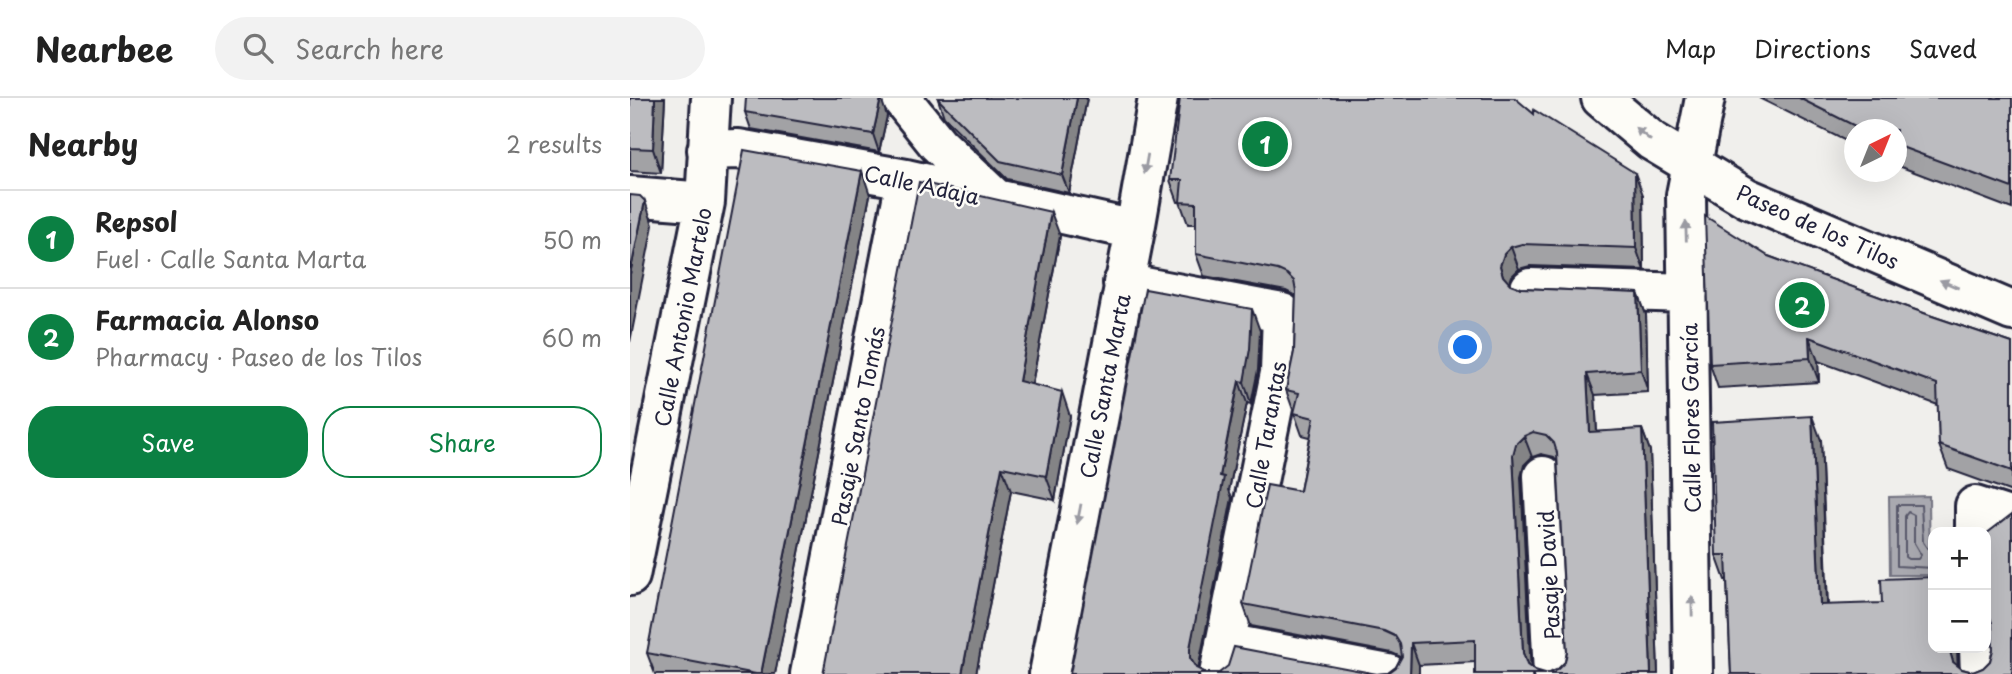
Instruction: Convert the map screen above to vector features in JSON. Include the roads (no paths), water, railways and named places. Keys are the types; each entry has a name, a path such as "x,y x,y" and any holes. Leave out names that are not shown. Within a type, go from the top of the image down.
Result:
{"street":[{"name":"Calle Antonio Martelo","path":"630,576 705,202 711,98"},
{"path":"901,98 938,144 996,199"},
{"name":"Calle Santa Marta","path":"1049,674 1158,98"},
{"name":"Paseo de los Tilos","path":"1601,98 1652,141 1747,198 2012,311"},
{"name":"Calle Flores García","path":"1693,674 1686,195 1705,98"},
{"name":"Calle Adaja","path":"708,150 738,149 906,179 1135,230"},
{"name":"Pasaje Santo Tomás","path":"810,674 906,179"},
{"path":"630,196 705,202"},
{"name":"Calle Tarantas","path":"1123,283 1282,313 1280,373 1222,659"},
{"path":"1530,288 1688,293"},
{"name":"Pasaje David","path":"1543,477 1553,674"},
{"path":"1975,527 1975,506 2012,518"},
{"path":"1979,653 1980,674"},
{"path":"1222,659 1388,674"}],"water":[{"path":"1929,496 1928,575 1890,575 1889,497"}],"place":[{"name":"Repsol","path":"1265,144"},
{"name":"Farmacia Alonso","path":"1802,305"}]}
